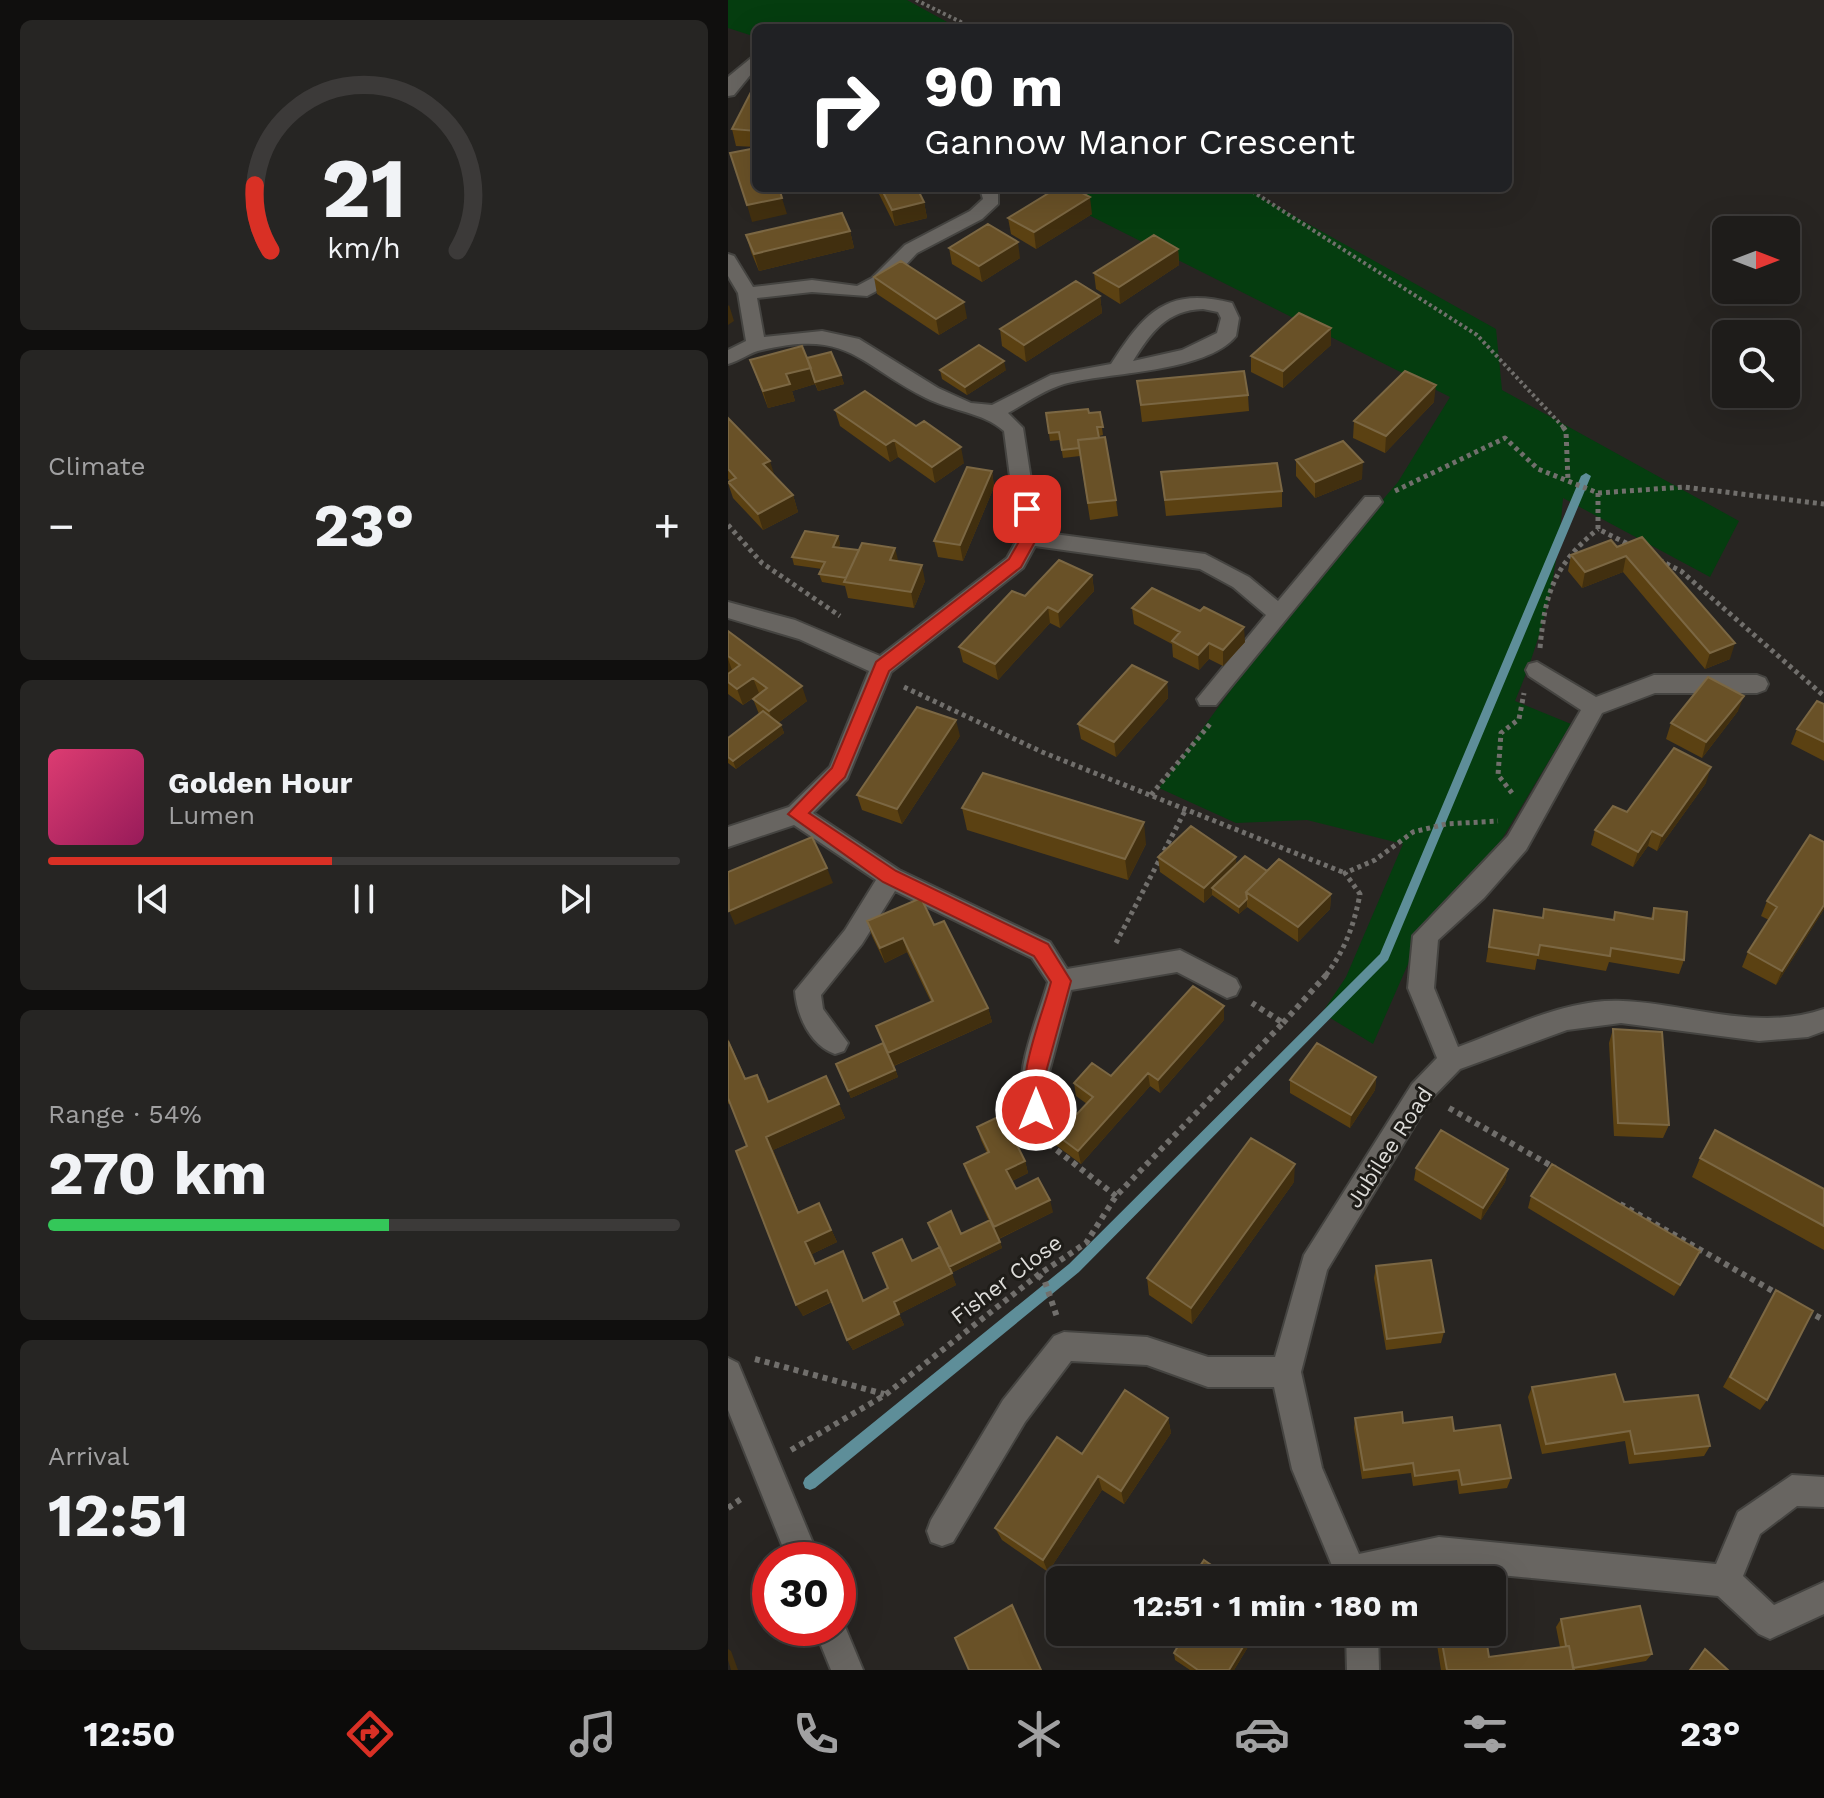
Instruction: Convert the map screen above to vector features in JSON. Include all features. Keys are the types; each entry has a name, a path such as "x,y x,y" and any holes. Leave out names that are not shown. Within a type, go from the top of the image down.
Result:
{"street":[{"path":"728,91 752,64"},
{"path":"747,293 812,286 860,292 879,282 911,249 976,215 992,200 990,192"},
{"path":"728,260 747,293 756,344"},
{"path":"728,358 756,344 822,337 852,343 931,393 968,409 995,412 1063,377 1116,372 1204,350 1226,336 1230,318 1225,307 1205,302 1178,304 1153,315 1116,372"},
{"path":"728,837 797,814 839,772 880,670 1015,563 1029,538 1017,443 1013,428 995,412"},
{"path":"1208,699 1372,502"},
{"path":"1029,538 1205,562 1241,582 1279,614"},
{"path":"728,610 756,615 819,636 880,670"},
{"path":"1537,670 1594,707"},
{"path":"1451,1061 1421,988 1426,936 1475,891 1517,843 1594,707 1654,684 1757,684"},
{"path":"797,814 890,877 1041,950 1061,981 1036,1072 1036,1110"},
{"path":"835,1043 810,1013 808,991 829,971 866,920 890,877"},
{"path":"1061,981 1099,972 1180,961 1227,987"},
{"name":"Jubilee Road","path":"1349,1566 1325,1517 1307,1469 1286,1372 1314,1265 1421,1092 1451,1061 1567,1019 1621,1012 1759,1030 1808,1026 1824,1020"},
{"path":"942,1531 1014,1411 1064,1346 1147,1351 1208,1372 1286,1372"},
{"path":"735,1364 766,1465 797,1542"},
{"path":"1725,1581 1749,1523 1792,1490 1824,1492"},
{"path":"1391,1566 1439,1553 1725,1581 1770,1623 1824,1598"},
{"path":"837,1646 847,1670"},
{"path":"1362,1646 1363,1670"}],"path":[{"path":"916,0 965,24"},
{"path":"1253,192 1477,335 1566,431 1568,481"},
{"path":"1372,502 1505,438 1538,469 1598,493 1684,487 1824,504"},
{"path":"1598,493 1598,529 1639,550"},
{"path":"728,525 762,563 848,622"},
{"path":"1653,557 1681,571 1824,696"},
{"path":"880,670 1042,752 1345,873 1375,860 1413,832 1446,824 1531,819"},
{"path":"1151,795 1210,725 1208,699"},
{"path":"1099,972 1136,911 1186,809"},
{"name":"Fisher Close","path":"766,1465 885,1395 1038,1275 1086,1243 1116,1196 1330,973 1356,926 1360,894 1345,873"},
{"path":"1227,987 1283,1023"},
{"path":"1421,1092 1560,1170"},
{"path":"1036,1110 1030,1130 1116,1196"},
{"path":"1615,1202 1782,1296"},
{"path":"1038,1275 1045,1282 1060,1324"},
{"path":"1796,1304 1824,1320"},
{"path":"735,1364 885,1395"}],"green space":[{"path":"728,0 907,0 951,24 752,24 752,36 728,28"},
{"path":"1043,192 1251,192 1496,329 1502,390 1739,521 1710,577 1563,498 1548,602 1515,701 1571,724 1502,839 1422,932 1373,1044 1322,1013 1346,977 1403,844 1307,820 1236,823 1159,788 1299,597 1398,482 1450,397"}],"building":[{"path":"751,92 752,92 752,131 732,129"},
{"path":"752,149 752,192 780,192 782,198 747,205 730,153"},
{"path":"883,192 919,192 924,202 892,210"},
{"path":"1050,192 1081,192 1090,197 1034,232 1008,218"},
{"path":"842,213 850,231 754,254 746,235"},
{"path":"988,224 1018,242 979,266 949,248"},
{"path":"1154,235 1178,249 1119,287 1094,273"},
{"path":"901,261 964,302 936,319 874,277"},
{"path":"1076,281 1100,296 1024,345 1000,329"},
{"path":"1299,313 1331,328 1283,371 1251,356"},
{"path":"979,345 1004,361 965,387 940,370"},
{"path":"802,346 811,368 786,374 790,384 763,391 750,360"},
{"path":"831,352 841,375 815,382 807,358"},
{"path":"1244,371 1248,395 1141,405 1137,381"},
{"path":"1405,371 1436,385 1386,436 1354,421"},
{"path":"865,391 916,426 924,421 961,447 932,467 894,440 886,445 835,410"},
{"path":"1088,409 1089,413 1100,412 1103,427 1097,427 1099,438 1078,440 1079,448 1062,450 1059,432 1049,433 1046,413"},
{"path":"728,418 770,461 763,464 793,495 758,514 728,482 736,478 728,469"},
{"path":"1105,437 1116,500 1088,503 1078,440"},
{"path":"1343,441 1363,462 1315,482 1296,460"},
{"path":"1277,463 1282,491 1165,500 1161,472"},
{"path":"967,467 992,471 960,545 934,541"},
{"path":"805,531 838,536 833,547 859,550 846,578 819,574 825,562 792,557"},
{"path":"1642,537 1735,643 1710,653 1626,556 1585,572 1571,555 1611,540 1617,547"},
{"path":"862,543 895,548 890,560 922,565 911,592 844,582"},
{"path":"1059,560 1092,575 1058,612 1048,607 995,664 959,647 1012,591 1025,596"},
{"path":"1152,588 1200,611 1204,607 1244,627 1223,650 1209,643 1198,655 1172,641 1180,632 1132,608"},
{"path":"728,631 802,686 769,711 753,699 767,688 753,678 737,689 728,682 728,674 740,665 728,656"},
{"path":"1132,665 1167,682 1114,742 1078,724"},
{"path":"1708,677 1744,696 1706,742 1671,723"},
{"path":"1817,701 1824,704 1824,742 1797,729"},
{"path":"917,707 956,720 897,809 857,795"},
{"path":"763,711 781,725 733,761 728,757 728,738"},
{"path":"1674,748 1711,767 1662,836 1652,831 1638,852 1595,830 1613,806 1627,812"},
{"path":"983,773 1144,822 1125,859 962,808"},
{"path":"1191,826 1236,857 1204,888 1158,857"},
{"path":"1810,835 1824,842 1824,905 1782,971 1748,952 1777,907 1767,901"},
{"path":"812,837 827,868 729,911 728,872"},
{"path":"1245,856 1267,871 1246,892 1247,899 1239,907 1212,888"},
{"path":"1279,859 1331,894 1298,927 1246,892"},
{"path":"921,898 934,925 944,921 988,1008 888,1053 876,1026 933,1001 903,938 880,948 867,921"},
{"path":"1654,908 1687,912 1684,960 1611,948 1610,956 1540,945 1538,955 1489,947 1494,910 1543,918 1544,909 1614,920 1615,912 1653,919"},
{"path":"1193,986 1224,1006 1158,1080 1148,1073 1078,1151 1038,1121 1057,1100 1077,1114 1093,1097 1074,1083 1092,1063 1111,1076"},
{"path":"1613,1029 1662,1032 1669,1125 1618,1123"},
{"path":"728,1041 745,1079 757,1075 768,1102 826,1076 839,1104 766,1137 798,1213 819,1203 831,1230 805,1242 815,1264 843,1251 863,1301 888,1288 873,1253 902,1239 912,1261 940,1247 952,1273 894,1302 899,1314 847,1340 827,1290 796,1305 736,1151 747,1146 728,1098"},
{"path":"883,1043 895,1070 848,1091 836,1064"},
{"path":"1317,1043 1376,1077 1351,1115 1290,1080"},
{"path":"1002,1115 1025,1161 1006,1170 1016,1189 1038,1178 1050,1200 994,1227 964,1164 989,1152 977,1127"},
{"path":"1441,1130 1508,1169 1483,1208 1416,1168"},
{"path":"1715,1130 1824,1189 1824,1226 1700,1158"},
{"path":"1251,1138 1295,1164 1191,1308 1147,1278"},
{"path":"1552,1164 1700,1251 1680,1285 1531,1196"},
{"path":"951,1211 961,1234 990,1220 1000,1242 949,1267 928,1223"},
{"path":"1431,1260 1444,1332 1387,1339 1376,1266"},
{"path":"1776,1290 1813,1311 1767,1400 1730,1377"},
{"path":"1615,1374 1624,1402 1698,1395 1710,1446 1635,1454 1630,1431 1546,1444 1532,1387"},
{"path":"1125,1390 1168,1418 1121,1491 1098,1476 1043,1560 995,1528 1057,1437 1082,1454"},
{"path":"1402,1412 1403,1423 1452,1417 1454,1431 1500,1425 1511,1478 1462,1485 1459,1470 1415,1476 1413,1463 1364,1470 1355,1418"},
{"path":"1012,1605 1041,1670 969,1670 955,1638"},
{"path":"1640,1606 1652,1654 1573,1668 1561,1619"},
{"path":"1178,1646 1244,1646 1229,1670 1198,1670 1174,1653"},
{"path":"1443,1646 1487,1646 1489,1657 1569,1646 1574,1670 1447,1670"},
{"path":"1705,1649 1728,1670 1690,1670"}],"waterway":[{"path":"810,1483 1074,1268 1384,957 1586,476"}],"route":[{"path":"1027,509 1029,538 1015,563 882,667 839,772 797,814 890,877 1041,950 1061,981 1036,1072 1036,1110"}]}
